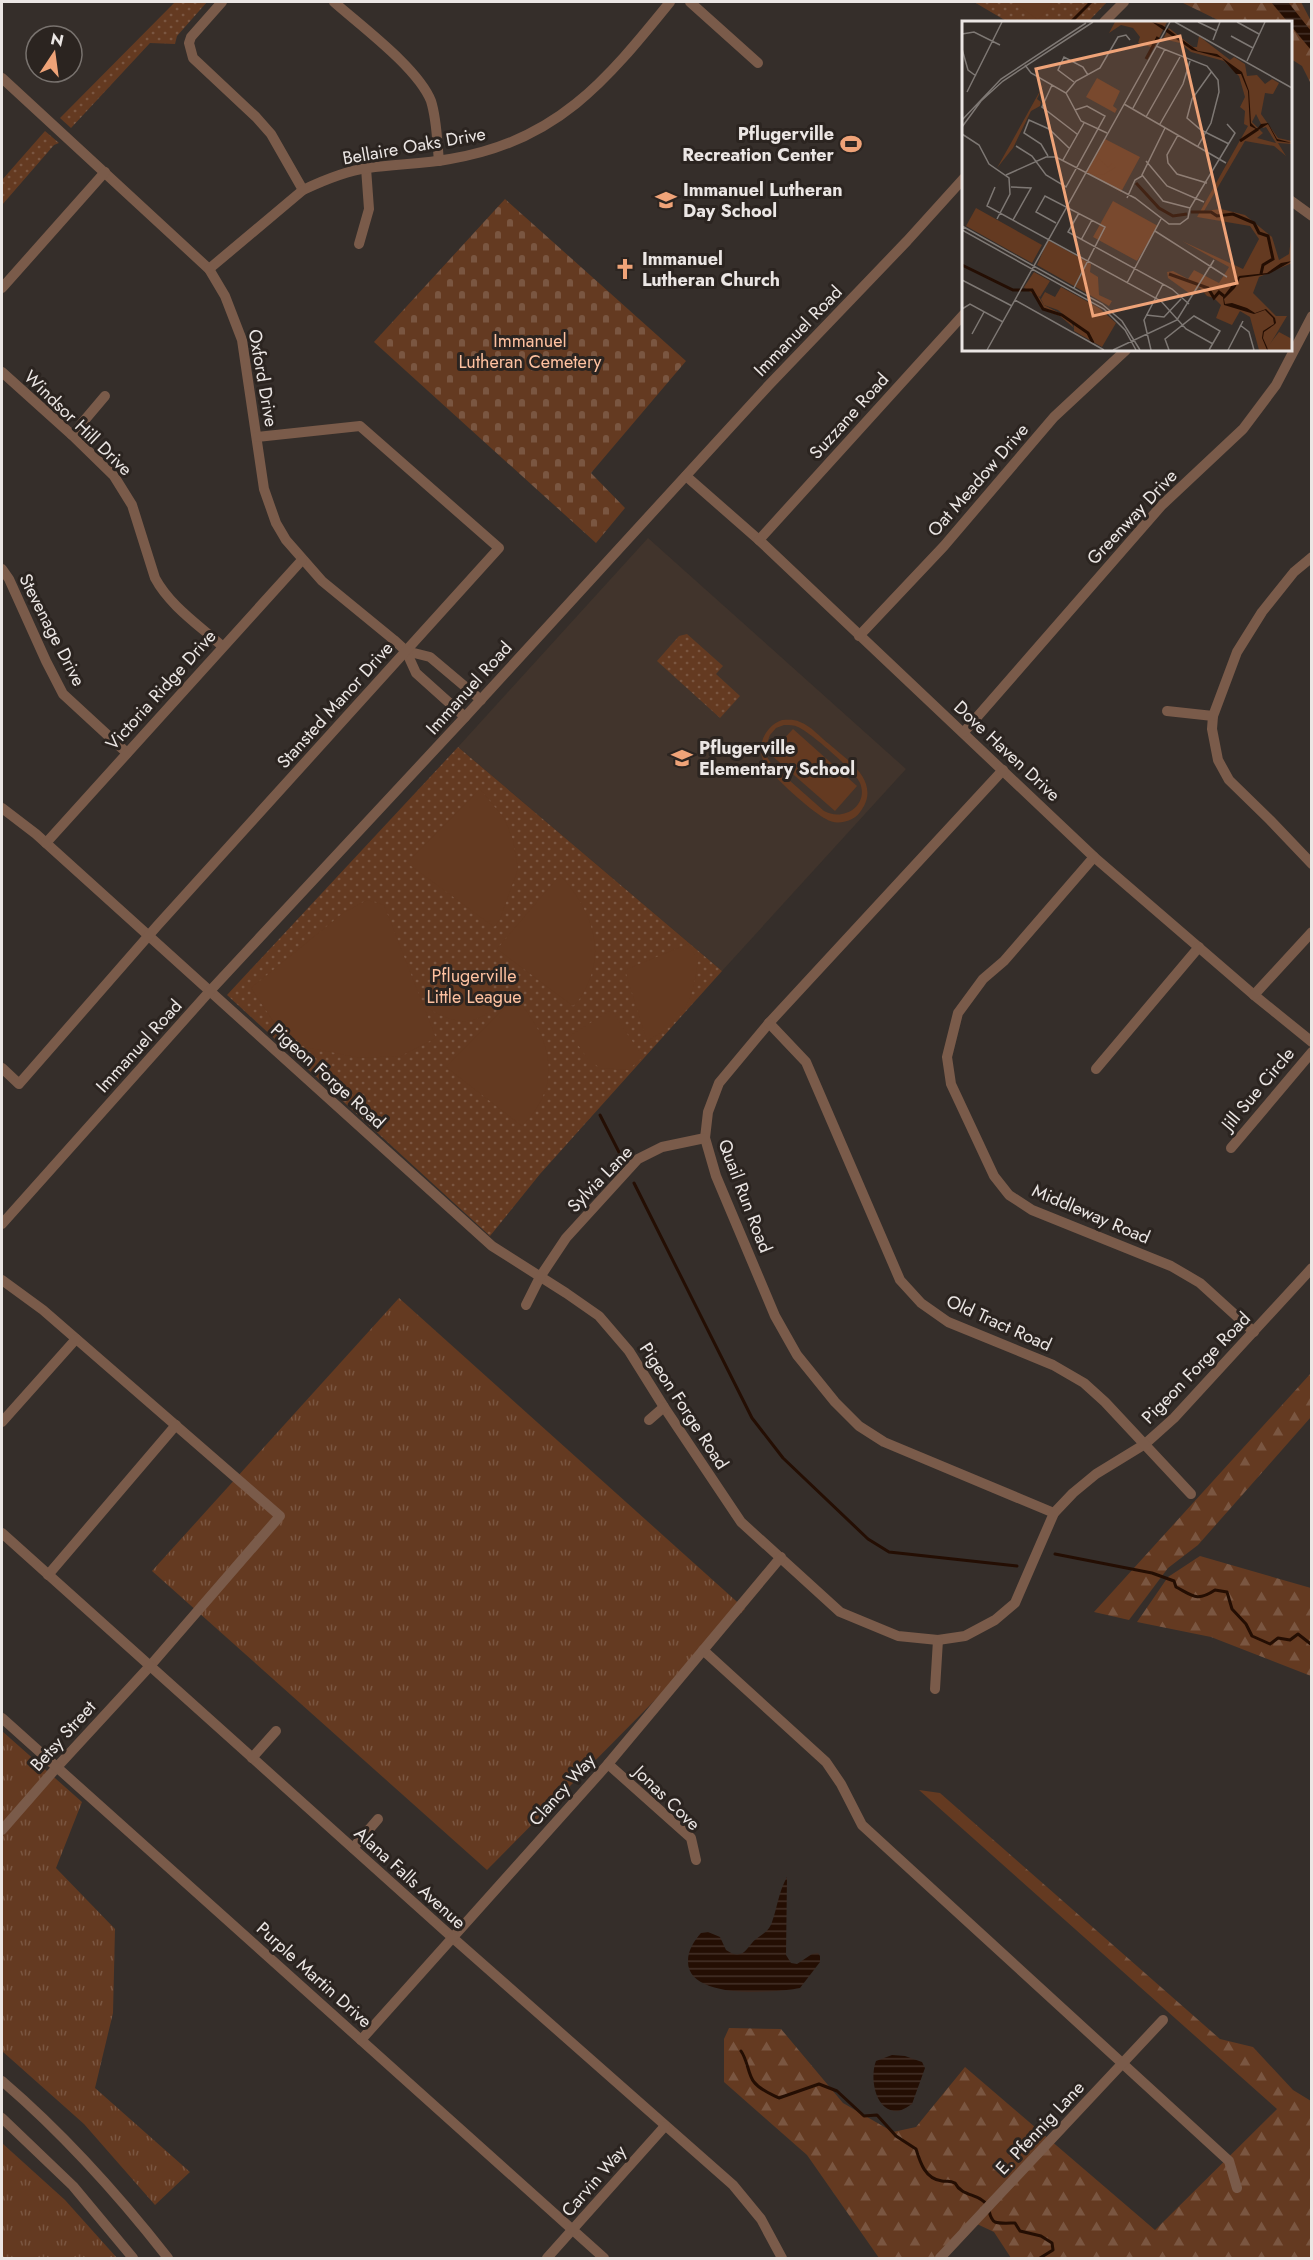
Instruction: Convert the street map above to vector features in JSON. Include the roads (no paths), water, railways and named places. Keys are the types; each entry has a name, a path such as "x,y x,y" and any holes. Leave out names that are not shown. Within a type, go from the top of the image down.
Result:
{"street":[{"path":"222,2 191,37 190,51 193,58 271,134 303,190"},
{"path":"334,2 401,62 428,96 435,118 439,161"},
{"name":"Bellaire Oaks Drive","path":"209,269 303,190 344,173 366,168 439,161 504,146 552,123 580,102 670,2"},
{"path":"690,2 758,63"},
{"path":"1105,21 1124,2"},
{"name":"Oxford Drive","path":"2,78 209,269 225,296 242,340 264,489 269,506 286,540 322,580 406,651"},
{"path":"358,244 369,209 366,168"},
{"path":"2,288 105,172"},
{"name":"Immanuel Road","path":"2,1224 209,992 962,179"},
{"path":"1292,202 1311,216"},
{"name":"Suzzane Road","path":"759,540 962,315"},
{"name":"Greenway Drive","path":"964,732 1162,505 1244,429 1276,385 1311,316"},
{"name":"Oat Meadow Drive","path":"859,636 944,546 1054,417 1125,351"},
{"name":"Windsor Hill Drive","path":"2,372 114,476 132,505 155,578 161,589 169,599 222,646"},
{"path":"72,435 105,396"},
{"name":"Stansted Manor Drive","path":"2,1068 19,1083 147,936 499,548 360,426 257,437"},
{"name":"Dove Haven Drive","path":"686,476 759,540 1094,857 1311,1042"},
{"path":"1311,556 1294,572 1262,612 1237,652 1213,716 1212,729 1218,760 1228,780 1270,819 1311,864"},
{"name":"Victoria Ridge Drive","path":"46,843 302,560"},
{"name":"Stevenage Drive","path":"2,569 9,579 63,694 127,753"},
{"path":"406,651 430,657 481,700"},
{"path":"406,651 416,673 465,717"},
{"path":"1167,711 1213,716"},
{"name":"Quail Run Road","path":"1004,770 770,1023 719,1083 708,1112 705,1137 716,1176 775,1316 797,1355 858,1426 884,1442 1054,1513"},
{"name":"Pigeon Forge Road","path":"2,808 20,820 46,843 492,1246 598,1316 629,1351 741,1522 840,1612 898,1636 938,1640 964,1636 995,1620 1015,1603 1054,1513 1096,1474 1145,1444 1174,1418 1311,1268"},
{"name":"Middleway Road","path":"1094,857 1004,961 983,979 958,1013 947,1057 951,1084 994,1176 1009,1195 1032,1210 1200,1282 1254,1332"},
{"path":"1254,995 1311,932"},
{"path":"1096,1069 1199,947"},
{"name":"Old Tract Road","path":"770,1023 806,1062 900,1280 907,1288 921,1303 948,1322 1053,1365 1084,1383 1105,1402 1191,1494"},
{"name":"Jill Sue Circle","path":"1231,1148 1311,1052"},
{"name":"Sylvia Lane","path":"526,1305 540,1277 566,1238 638,1160 662,1147 705,1137"},
{"path":"2,1280 43,1310 176,1425 48,1575"},
{"path":"2,1422 76,1339"},
{"path":"649,1420 664,1407"},
{"name":"Betsy Street","path":"2,1830 150,1666 280,1516 176,1425"},
{"name":"Alana Falls Avenue","path":"2,1533 453,1938 733,2185 761,2219 782,2259"},
{"name":"Clancy Way","path":"361,2040 608,1764 781,1557"},
{"path":"935,1689 938,1640"},
{"path":"703,1650 826,1762 841,1784 862,1825 1229,2161 1237,2188"},
{"name":"Purple Martin Drive","path":"2,1718 604,2259"},
{"path":"252,1758 276,1731"},
{"name":"Jonas Cove","path":"608,1764 691,1838 696,1860"},
{"path":"353,1848 378,1819"},
{"name":"E. Pfennig Lane","path":"940,2259 1163,2020"},
{"path":"2,2081 96,2171 127,2206 168,2259"},
{"path":"2,2118 73,2186 133,2259"},
{"name":"Carvin Way","path":"547,2259 665,2126"}],"waterway":[{"path":"1072,21 1091,2"},
{"path":"600,1115 622,1158"},
{"path":"634,1183 752,1418 783,1458 868,1539 889,1552 1017,1566"},
{"path":"1055,1554 1152,1573 1174,1581 1176,1587 1199,1597 1215,1590 1227,1592 1232,1609 1246,1624 1252,1636 1270,1644 1278,1638 1290,1640 1298,1634 1312,1645"},
{"path":"741,2051 750,2076 762,2090 779,2098 819,2084 837,2091 864,2116 877,2115 896,2136 916,2149 924,2169 931,2177 955,2183 962,2191 980,2198 988,2207 995,2222 1015,2223 1020,2231 1041,2236 1052,2243 1053,2250 1040,2258"}],"place":[{"name":"Pflugerville Recreation Center","path":"851,144"},
{"name":"Immanuel Lutheran Day School","path":"666,200"},
{"name":"Immanuel Lutheran Church","path":"625,269"},
{"name":"Pflugerville Elementary School","path":"682,758"}],"park label":[{"name":"Immanuel Lutheran Cemetery","path":"530,351"},
{"name":"Pflugerville Little League","path":"474,986"}]}
